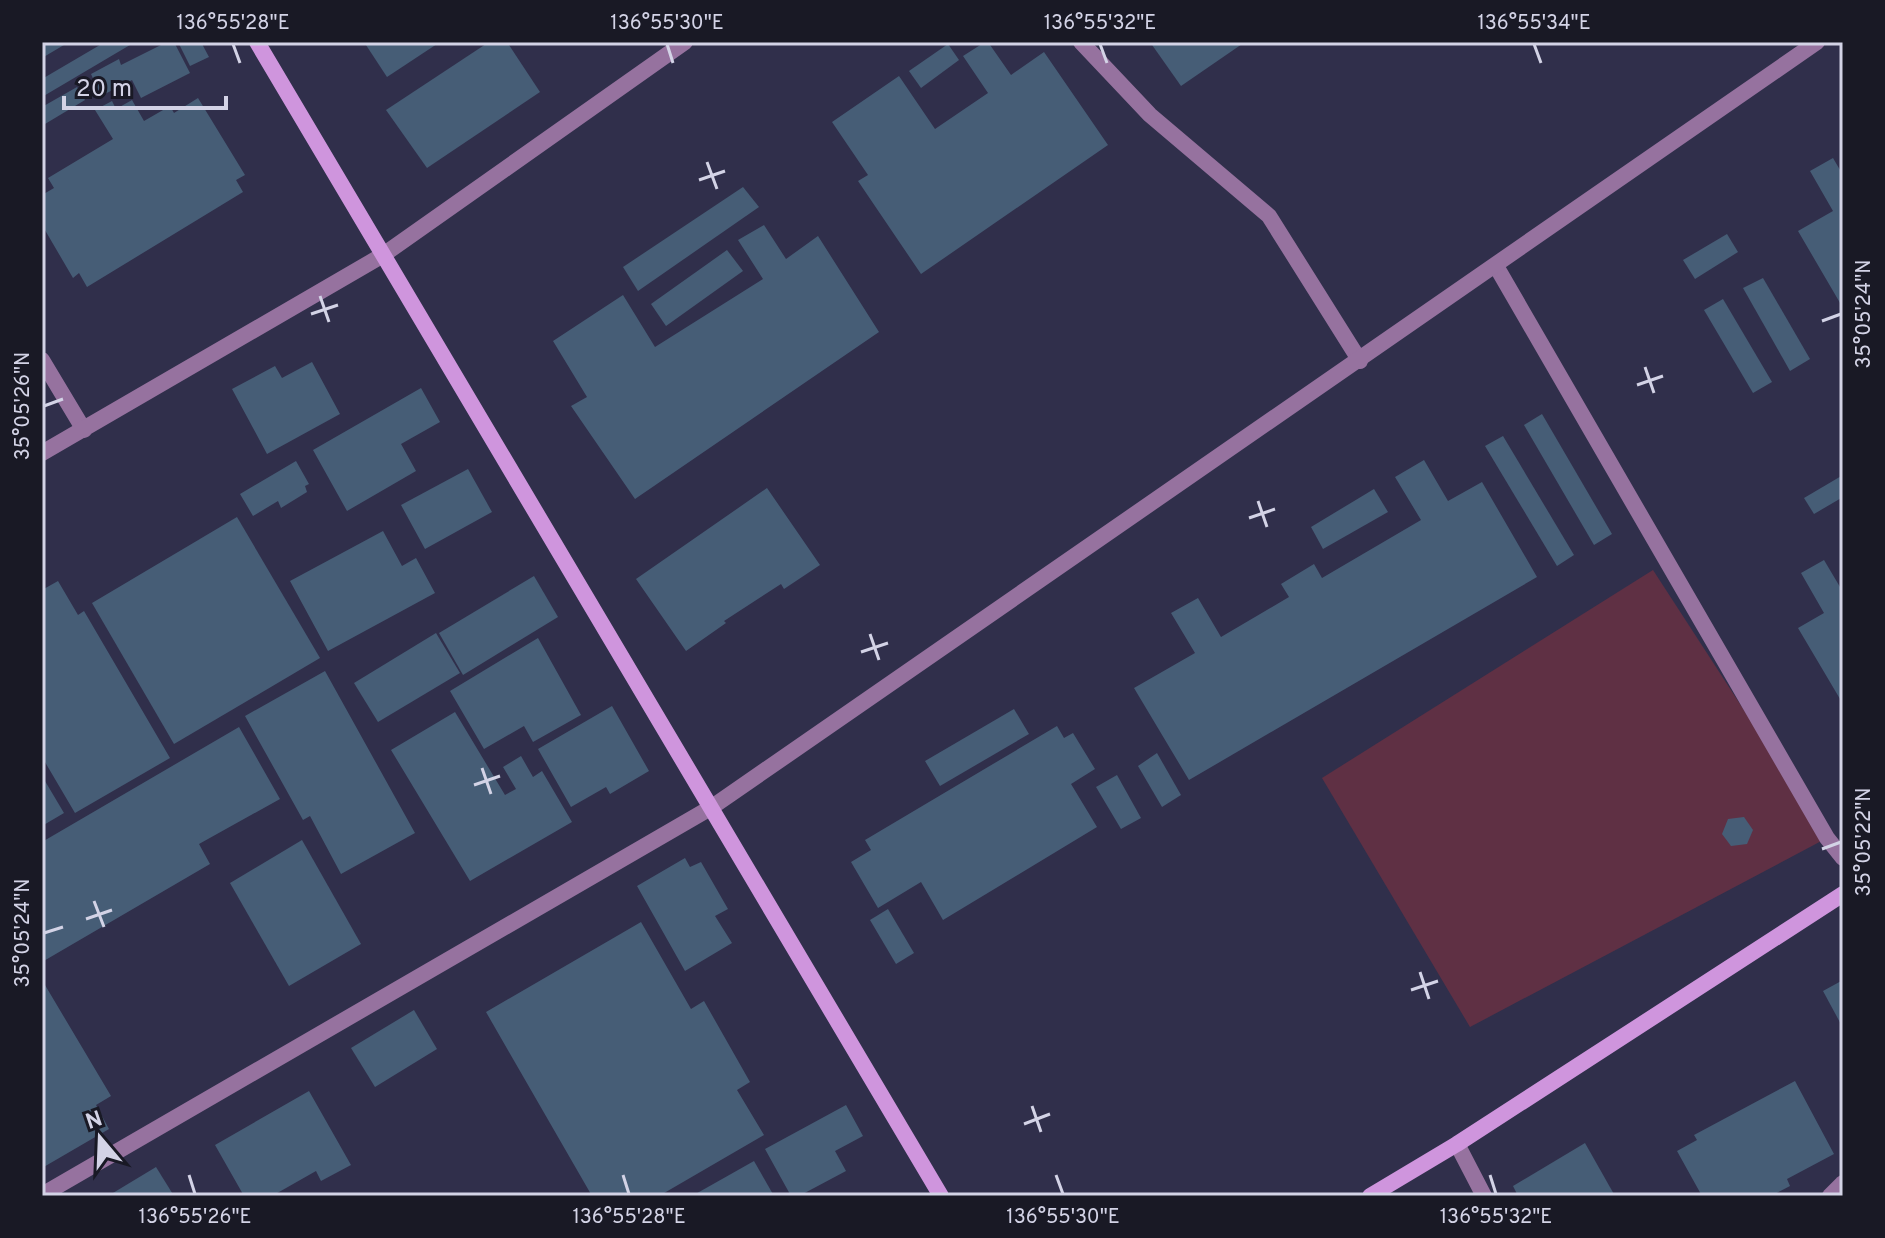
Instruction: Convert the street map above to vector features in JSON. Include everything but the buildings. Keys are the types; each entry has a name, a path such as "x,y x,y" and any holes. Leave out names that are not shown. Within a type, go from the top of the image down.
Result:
{"street":[{"path":"257,42 941,1196"},
{"path":"42,453 383,255 685,42"},
{"path":"1081,42 1150,115 1269,216 1360,361"},
{"path":"42,1195 712,807 1817,42"},
{"path":"1496,266 1827,838 1843,858"},
{"path":"42,360 84,430"},
{"path":"1370,1196 1457,1144 1843,894"},
{"path":"1457,1144 1484,1196"},
{"path":"1830,1196 1843,1183"}],"shaded area":[{"path":"1653,570 1827,838 1470,1027 1322,778"}]}
